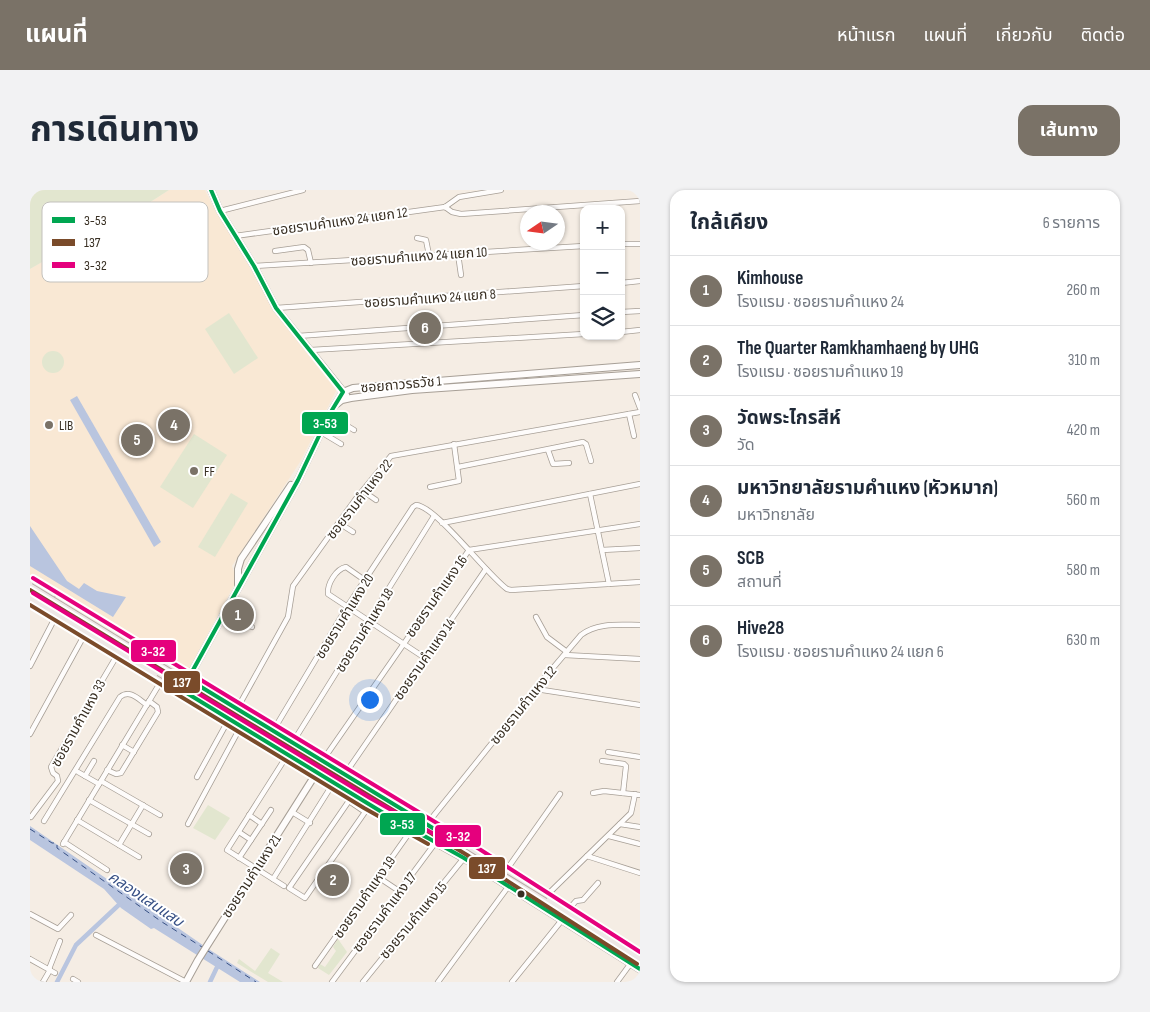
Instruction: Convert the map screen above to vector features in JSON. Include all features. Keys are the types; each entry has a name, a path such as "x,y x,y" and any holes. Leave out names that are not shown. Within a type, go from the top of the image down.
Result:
{"main road":[{"path":"185,692 188,679 343,392 276,308 254,266 220,211 211,190"},
{"name":"ซอยถาวรธวัช 1","path":"343,392 354,388 640,365"},
{"path":"599,368 600,377"},
{"name":"ซอยถาวรธวัช 1","path":"343,392 352,398 412,390 640,374"},
{"path":"412,383 409,385 409,389 412,390"},
{"path":"339,386 354,388"},
{"path":"334,407 339,386"},
{"path":"334,407 342,400 352,398"},
{"path":"237,588 239,564 307,461"},
{"path":"247,551 244,558 248,562 269,532"},
{"path":"30,583 427,824 640,959"},
{"path":"30,587 545,899 567,910 598,933"},
{"path":"31,598 334,782 351,798 435,841"},
{"path":"31,598 392,813 640,969"},
{"path":"256,735 263,724"},
{"name":"ซอยรามคำแหง 21","path":"186,982 196,962 317,772"}],"street":[{"path":"220,211 303,190"},
{"path":"500,190 459,197 445,207 452,212 461,214 640,201"},
{"name":"ซอยรามคำแหง 24 แยก 12","path":"235,236 445,207"},
{"path":"418,238 426,240 429,255"},
{"path":"625,244 640,244"},
{"name":"ซอยรามคำแหง 24 แยก 10","path":"254,266 580,246"},
{"path":"275,252 304,247 308,250 311,263"},
{"path":"458,254 461,275"},
{"path":"625,283 640,281"},
{"name":"ซอยรามคำแหง 24 แยก 8","path":"276,308 580,286"},
{"path":"625,312 640,311"},
{"path":"297,336 580,315"},
{"path":"625,332 640,330"},
{"path":"311,350 580,334"},
{"path":"635,395 640,408"},
{"name":"ซอยรามคำแหง 22","path":"237,709 288,617 293,586 391,456 640,412"},
{"path":"629,414 634,436"},
{"path":"329,415 354,430"},
{"path":"321,432 342,444"},
{"path":"458,467 583,442 586,444 591,460"},
{"path":"430,487 459,481 454,444"},
{"path":"548,450 553,464 569,462"},
{"path":"442,523 640,484"},
{"path":"363,491 376,500"},
{"path":"590,494 609,584"},
{"name":"ซอยรามคำแหง 20","path":"273,730 347,607 413,507 418,505 434,516"},
{"path":"434,516 502,586 511,590 640,582"},
{"name":"ซอยรามคำแหง 18","path":"293,742 434,516"},
{"path":"339,523 353,532"},
{"name":"ซอยรามคำแหง 16","path":"323,760 469,550 598,532 640,524"},
{"path":"602,550 640,548"},
{"path":"366,580 346,568 339,570 330,584 328,594 425,658"},
{"name":"ซอยรามคำแหง 14","path":"345,774 486,569"},
{"path":"225,612 252,627"},
{"path":"30,666 57,614"},
{"path":"536,617 547,637 566,653 640,659"},
{"name":"ซอยรามคำแหง 12","path":"427,824 582,635 592,628 640,625"},
{"path":"30,734 86,632"},
{"name":"ซอยรามคำแหง 33","path":"31,817 58,781 51,767 119,652"},
{"path":"107,870 63,843 163,678"},
{"path":"536,689 640,705"},
{"path":"44,821 120,697 130,693 157,707 158,712 121,773 116,774 108,770"},
{"path":"197,777 229,719"},
{"path":"188,824 241,726"},
{"path":"122,745 134,752"},
{"path":"608,752 640,757"},
{"path":"284,886 227,850 288,754"},
{"path":"85,776 94,761"},
{"path":"602,762 624,764 626,766 623,793"},
{"path":"78,772 160,815"},
{"path":"273,879 310,823 334,782"},
{"path":"545,899 620,824 632,810 638,794 604,791 593,794"},
{"path":"504,872 560,794"},
{"path":"351,798 365,812 305,898 289,888 351,798"},
{"path":"89,800 149,834"},
{"path":"119,845 143,805"},
{"path":"239,858 271,810"},
{"path":"292,812 310,823"},
{"path":"249,816 262,824"},
{"path":"77,820 139,858"},
{"path":"620,824 640,827"},
{"name":"ซอยรามคำแหง 19","path":"315,966 412,829"},
{"path":"239,832 251,840"},
{"path":"609,836 640,844"},
{"name":"ซอยรามคำแหง 17","path":"332,982 435,841"},
{"path":"587,856 640,873"},
{"name":"ซอยรามคำแหง 15","path":"363,982 464,858"},
{"path":"378,877 399,892"},
{"path":"567,910 576,901 583,900 598,883"},
{"path":"438,982 508,886"},
{"path":"30,914 58,929 71,915"},
{"path":"512,982 562,920"},
{"path":"96,935 186,982"},
{"path":"43,982 60,941"},
{"path":"30,959 55,973"},
{"path":"617,982 631,963"},
{"path":"73,979 78,982"}],"shaded area":[{"path":"169,190 205,190 279,316 337,389 300,462 232,566 237,580 185,676 30,580 30,269 42,262 42,282 208,282 208,202 150,202"}],"green space":[{"path":"30,190 169,190 150,202 42,202 42,262 30,269"},
{"path":"229,313 258,358 234,374 205,329"},
{"path":"53,351 63,358 64,362 57,372 53,373 43,366 42,362 49,352"},
{"name":"FF","path":"194,434 227,455 193,508 160,487"},
{"path":"231,493 248,503 215,557 198,547"},
{"path":"208,805 230,818 215,840 193,828"},
{"path":"338,939 347,952 329,975 318,968 320,964 325,967 336,951 333,947"},
{"path":"271,948 280,954 268,973 283,982 268,982 237,963 239,959 255,971"}],"water":[{"path":"77,396 161,542 154,547 70,400"},
{"path":"30,526 67,581 79,589 84,583 97,591 126,597 113,617 30,566"},
{"path":"30,826 210,950 260,982 240,982 154,928 151,929 121,908 104,889 30,840"}],"waterway":[{"name":"คลองแสนแสบ","path":"57,982 76,945 123,901"},
{"path":"210,982 219,963"}],"ferry route":[{"path":"30,829 52,843 57,843 57,848 162,922 202,947"},
{"path":"208,951 256,982"}],"transit line":[{"name":"3-53","path":"211,190 220,211 254,266 276,308 343,392 329,415 298,480 188,679 185,692 390,817 464,858 640,969"},
{"name":"3-32","path":"33,578 473,845 640,952"},
{"name":"137","path":"30,590 467,855 637,964"},
{"name":"3-32","path":"33,593 370,798 434,834"},
{"name":"137","path":"30,605 364,808 428,844"},
{"name":"3-53","path":"188,679 436,830"}],"place":[{"name":"Hive28","path":"425,328"},
{"name":"LIB","path":"49,425"},
{"name":"มหาวิทยาลัยรามคำแหง (หัวหมาก)","path":"174,425"},
{"name":"SCB","path":"137,440"},
{"name":"FF","path":"194,471"},
{"name":"Kimhouse","path":"238,615"},
{"name":"วัดพระไกรสีห์","path":"186,869"},
{"name":"The Quarter Ramkhamhaeng by UHG","path":"333,880"}]}
